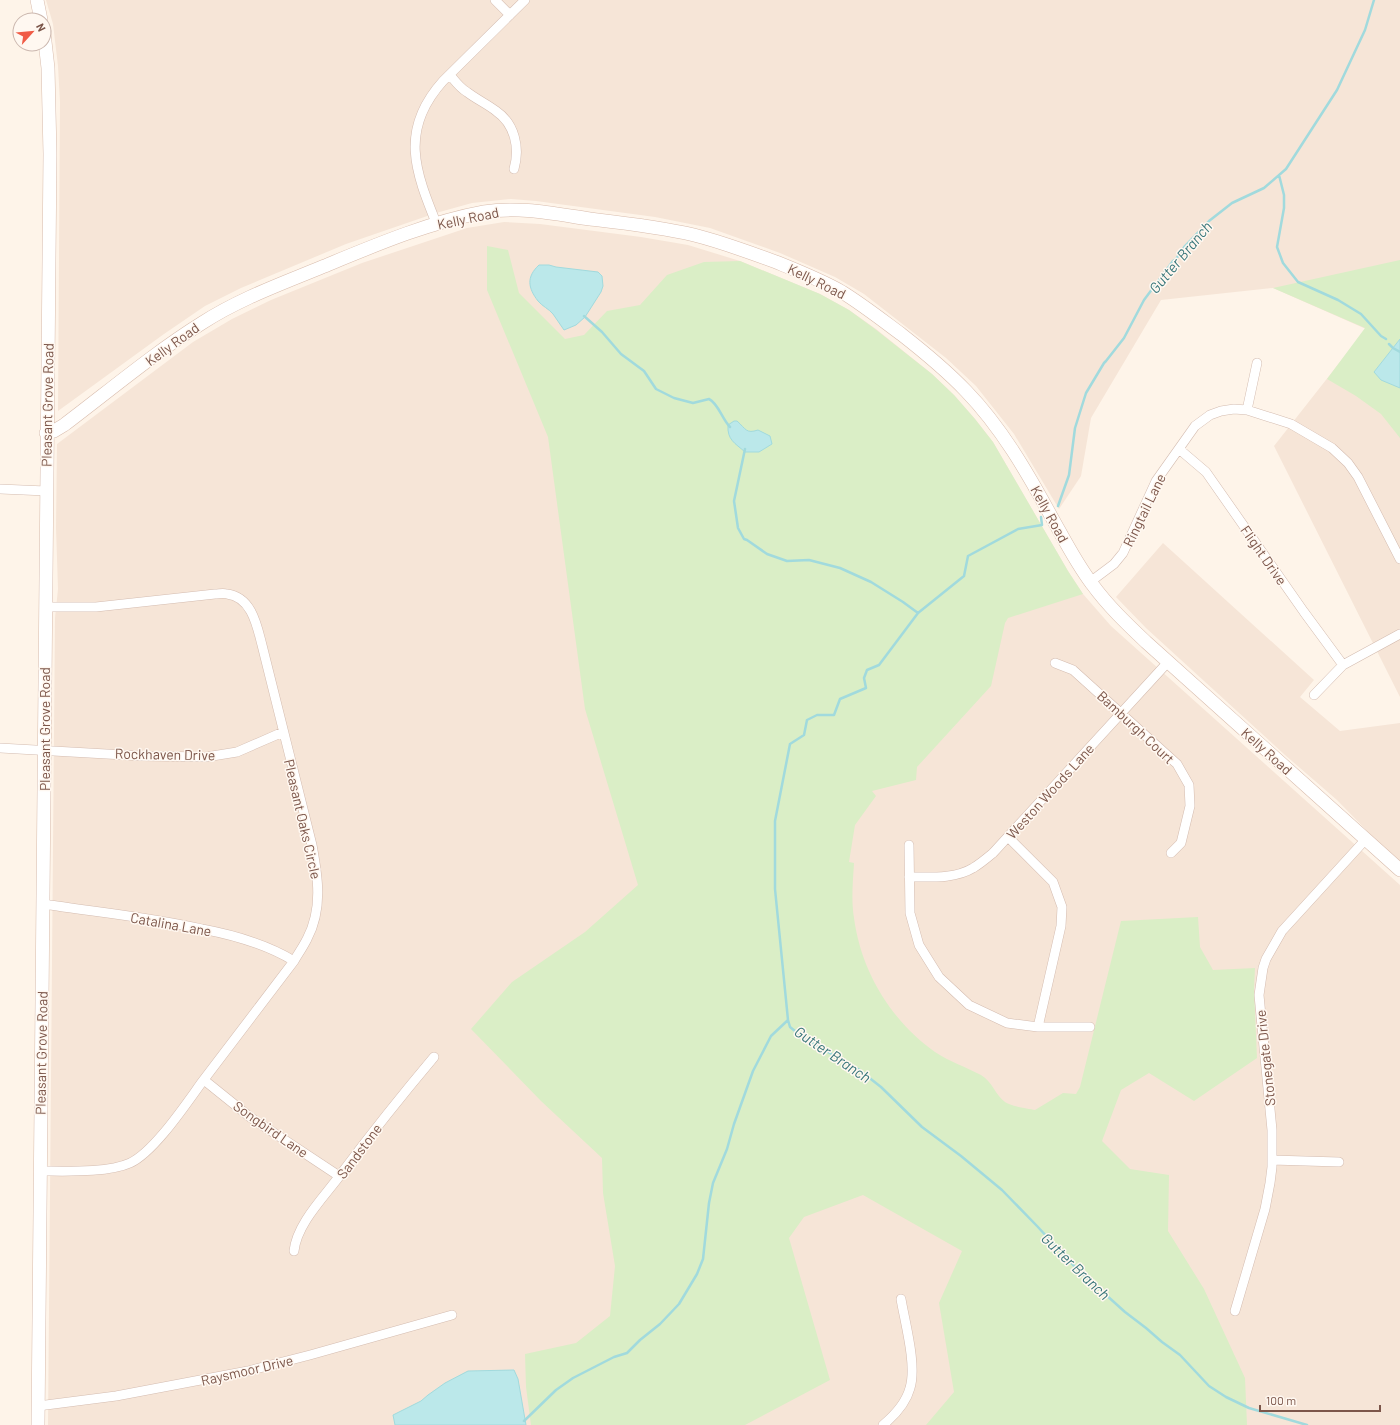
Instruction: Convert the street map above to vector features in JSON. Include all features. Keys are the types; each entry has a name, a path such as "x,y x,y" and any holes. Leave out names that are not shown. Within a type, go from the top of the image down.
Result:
{"street":[{"path":"37,0 40,12"},
{"path":"495,0 510,15"},
{"path":"437,224 420,180 416,163 415,145 418,127 425,106 437,88 525,0"},
{"name":"Pleasant Grove Road","path":"38,1425 44,607 50,103 46,52"},
{"path":"450,75 467,92 497,111 510,126 516,143 517,156 514,169"},
{"name":"Kelly Road","path":"46,433 54,431 64,425 173,342 202,322 227,308 275,286 358,252 437,224 484,212 507,210 525,211 658,228 711,240 754,254 817,279 840,292 876,316 922,351 950,375 985,412 1006,440 1024,468 1075,559 1090,582 1121,619 1400,870"},
{"path":"1247,410 1257,364"},
{"name":"Ringtail Lane","path":"1090,582 1114,564 1123,553 1156,481 1195,426 1210,415 1228,410 1247,410 1291,424 1332,448 1348,463 1358,477 1400,559"},
{"name":"Flight Drive","path":"1179,449 1206,472 1304,612 1344,665"},
{"path":"0,489 46,491"},
{"name":"Pleasant Oaks Circle","path":"40,1171 100,1170 116,1168 140,1158 157,1140 204,1080 294,961 307,940 313,926 317,911 318,886 312,845 255,618 247,605 239,598 228,594 215,594 96,607 44,607"},
{"path":"1314,695 1344,665 1363,653 1400,634"},
{"name":"Weston Woods Lane","path":"909,877 944,876 961,873 973,868 994,853 1168,662"},
{"name":"Bamburgh Court","path":"1055,663 1073,670 1122,712 1177,764 1189,785 1190,806 1181,843 1171,853"},
{"name":"Rockhaven Drive","path":"0,748 142,756 206,757 237,752 283,732"},
{"path":"1008,837 1053,882 1062,907 1061,926 1038,1027"},
{"name":"Stonegate Drive","path":"1235,1310 1265,1209 1270,1183 1272,1160 1270,1110 1260,1002 1260,980 1263,968 1266,959 1282,931 1366,839"},
{"path":"910,845 910,913 919,945 939,977 969,1005 1007,1023 1038,1027 1090,1027"},
{"name":"Catalina Lane","path":"43,904 148,918 217,932 259,944 294,961"},
{"name":"Sandstone","path":"294,1251 295,1243 300,1231 313,1210 390,1110 434,1056"},
{"name":"Songbird Lane","path":"204,1080 250,1117 339,1176"},
{"path":"1272,1160 1339,1162"},
{"path":"883,1425 895,1414 911,1387 911,1356 901,1299"},
{"name":"Raysmoor Drive","path":"38,1406 116,1396 248,1371 337,1348 452,1315"}],"shaded area":[{"path":"46,0 1400,0 1400,697 1274,446 1366,329 1273,288 1161,300 1091,418 1081,476 1059,509 1014,434 976,386 946,358 864,294 835,277 780,253 710,228 655,217 536,201 511,199 472,203 436,213 346,244 241,288 205,306 58,411 60,102 52,12 50,12"},
{"path":"504,222 540,224 641,237 688,245 740,261 820,294 849,310 876,329 932,374 954,395 975,419 993,442 1083,594 1111,626 1400,885 1400,1425 48,1425 55,618 58,589 56,528 57,444 193,342 232,319 271,300 362,263 467,228"},
{"path":"1163,543 1314,680 1300,697 1340,731 1400,723 1400,861 1374,838 1337,800 1285,755 1146,628 1116,597"}],"green space":[{"path":"487,246 508,250 519,293 565,339 584,335 607,311 640,305 667,275 704,262 740,261 820,294 849,310 932,374 954,395 993,442 1083,594 1008,618 1005,623 991,686 917,767 916,780 872,791 876,796 855,825 849,862 854,863 852,890 854,918 858,938 863,957 871,976 881,993 892,1010 919,1040 941,1056 981,1075 1005,1102 1015,1106 1035,1110 1063,1093 1076,1094 1080,1087 1121,921 1198,917 1200,947 1213,970 1255,968 1254,989 1257,1058 1194,1101 1149,1073 1121,1090 1102,1141 1130,1169 1169,1175 1168,1231 1204,1289 1245,1378 1247,1425 926,1425 954,1392 939,1303 962,1251 863,1195 804,1217 789,1238 830,1380 745,1425 531,1425 526,1387 525,1354 576,1343 610,1316 615,1266 603,1193 602,1158 541,1101 471,1029 512,982 585,932 638,885 585,709 548,437 487,290"},
{"path":"1400,260 1400,339 1374,372 1400,388 1400,438 1381,414 1356,396 1327,379 1365,328 1273,288"}],"water":[{"path":"539,265 598,272 602,276 603,286 601,292 585,317 576,325 564,330 553,314 540,303 532,292 530,287 530,278"},
{"path":"1400,339 1400,388 1381,380 1374,372"},
{"path":"734,421 737,421 748,431 758,430 770,436 772,444 759,452 745,452 730,438 728,425"},
{"path":"514,1370 518,1379 526,1425 395,1425 393,1415 421,1401 445,1383 468,1371"}],"waterway":[{"name":"Gutter Branch","path":"1058,506 1069,475 1075,428 1086,393 1104,363 1124,338 1144,300 1185,246 1209,221 1232,203 1264,188 1286,169 1337,90 1365,30 1374,0"},
{"path":"1279,175 1284,195 1284,208 1277,247 1283,263 1298,282 1338,300 1361,314 1381,336 1386,339"},
{"path":"584,316 602,332 621,354 644,371 656,389 674,398 693,403 709,399 715,404 730,427"},
{"path":"1389,344 1400,352"},
{"path":"745,449 734,501 738,528 744,539 767,554 787,561 809,560 840,568 871,582 918,613"},
{"name":"Gutter Branch","path":"1041,517 1042,525 1018,529 968,556 964,576 918,613 879,665 867,670 864,678 866,688 840,699 834,715 817,715 807,720 804,735 790,744 775,821 775,889 788,1020 790,1027 805,1039 858,1069 881,1087 922,1127 961,1156 1002,1190 1074,1266 1125,1312 1180,1355 1209,1386 1226,1397 1249,1408 1307,1425"},
{"path":"524,1421 556,1390 573,1378 614,1357 627,1353 660,1324 679,1304 697,1274 703,1259 709,1203 713,1183 727,1149 734,1124 753,1071 771,1036 788,1020"}]}
